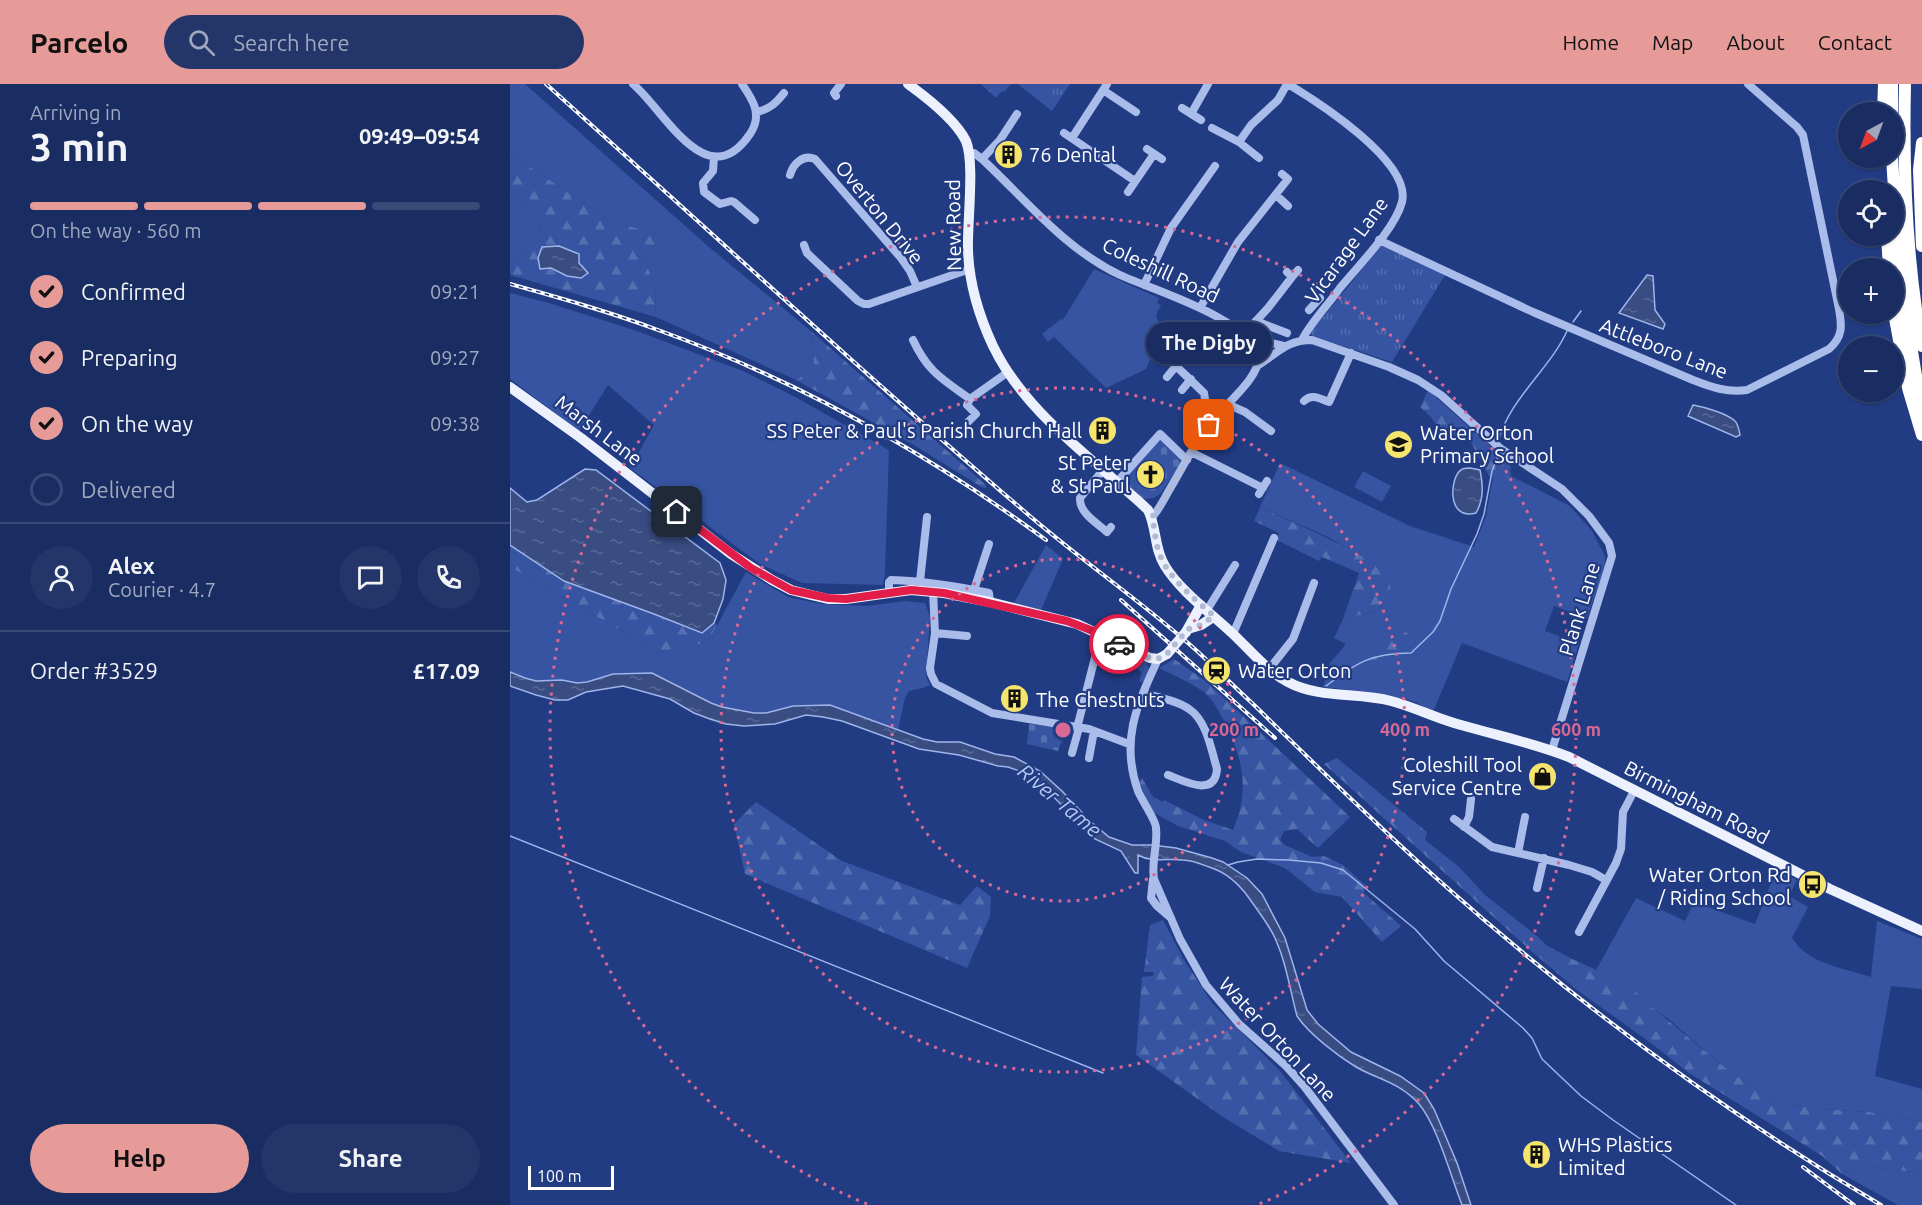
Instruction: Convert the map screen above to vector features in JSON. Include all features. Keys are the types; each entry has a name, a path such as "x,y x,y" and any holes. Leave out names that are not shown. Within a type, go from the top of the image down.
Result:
{"highway":[{"path":"1883,102 1884,84"},
{"path":"1892,84 1892,102"},
{"path":"1905,84 1906,204 1916,312 1922,346"},
{"path":"1922,143 1919,170 1922,246"},
{"path":"1893,168 1900,279 1922,412"},
{"path":"1896,324 1908,387 1922,435"}],"main road":[{"path":"908,84 957,128 965,140 969,153"},
{"name":"New Road","path":"969,153 968,250 970,269 974,294 993,346 1008,372 1036,408 1144,506 1152,517"},
{"name":"Marsh Lane","path":"510,387 581,438 731,554 791,590 828,598 859,598 911,590 933,591 1067,621 1101,634 1146,657 1162,656"},
{"name":"Birmingham Road","path":"1152,517 1156,544 1163,563 1171,573 1207,610 1287,682 1319,693 1364,696 1390,701 1448,721 1552,750 1881,913 1922,931"},
{"path":"1187,630 1201,625 1207,610"},
{"path":"1162,656 1207,610"}],"street":[{"path":"633,84 650,100 672,128 700,152 714,157 728,155 737,149 754,128 757,112 742,84"},
{"path":"836,96 834,93 841,84"},
{"path":"1191,114 1208,84"},
{"path":"1239,142 1251,125 1278,100 1288,84"},
{"name":"Vicarage Lane","path":"1288,84 1338,116 1370,143 1389,164 1403,195 1397,214 1379,240 1302,340"},
{"name":"Attleboro Lane","path":"1379,240 1533,312 1701,383 1733,392 1747,390 1829,349 1839,338 1842,324 1803,135 1748,84"},
{"path":"1135,112 1105,87 1068,136 1135,181"},
{"path":"757,112 767,110 784,93"},
{"path":"1182,108 1201,120"},
{"path":"982,159 1000,140 1017,114"},
{"path":"1212,128 1239,142 1259,158"},
{"name":"Coleshill Road","path":"969,153 974,153 982,159 1054,230 1079,250 1119,274 1200,308 1229,323 1257,352 1259,358 1257,366"},
{"path":"1128,192 1155,154"},
{"path":"714,157 713,171 703,183 704,192 720,204 734,202 755,220"},
{"name":"Overton Drive","path":"790,175 802,158 815,159 901,258 917,287"},
{"path":"1144,285 1171,228 1214,172"},
{"path":"1200,308 1238,242 1288,179 1282,174"},
{"path":"1276,195 1288,206"},
{"path":"804,245 807,253 864,304 870,304 970,269"},
{"path":"1284,346 1244,336 1268,308 1292,273"},
{"path":"1315,304 1323,310"},
{"path":"1256,321 1287,333"},
{"path":"913,339 921,357 934,373 970,399"},
{"path":"1152,517 1201,435 1212,410 1227,404 1252,376 1257,366 1284,346 1302,340"},
{"name":"Plank Lane","path":"1302,340 1312,340 1387,366 1418,380 1441,395 1500,448 1562,489 1588,516 1609,543 1612,556 1610,567 1552,750"},
{"path":"1304,401 1314,396 1329,402 1351,353"},
{"path":"1167,377 1176,366 1204,393 1212,410"},
{"path":"968,422 975,414 967,405 970,399 1008,372"},
{"path":"1182,390 1191,379"},
{"path":"1227,404 1245,412 1271,431"},
{"path":"1117,482 1160,434 1189,456 1263,488"},
{"path":"1103,470 1085,490 1079,503 1082,509 1107,532 1111,527"},
{"path":"920,581 927,517"},
{"path":"1233,634 1275,538"},
{"path":"975,590 989,544"},
{"path":"1207,610 1235,565"},
{"name":"Marsh Lane","path":"889,593 891,580 920,581 990,594 990,602"},
{"path":"1270,668 1293,639 1314,583"},
{"path":"933,591 935,633 931,674 936,684 992,714 1095,731 1130,744 1133,722 1143,693 1162,656"},
{"path":"935,633 967,636"},
{"path":"1072,753 1101,634"},
{"path":"1143,693 1184,706 1195,714 1203,726 1217,769 1212,783 1202,786 1168,775"},
{"path":"1089,758 1095,731"},
{"name":"Water Orton Lane","path":"1130,744 1130,759 1138,792 1156,824 1153,875 1190,959 1221,1005 1300,1081 1394,1205"},
{"path":"1579,925 1606,880 1621,849 1623,812 1634,791"},
{"path":"1464,827 1469,817 1465,807 1471,799"},
{"path":"1454,819 1492,847 1569,864 1606,880"},
{"path":"1518,853 1527,823"},
{"path":"1536,882 1544,858"}],"green space":[{"path":"510,84 525,84 709,247 812,332 814,368 796,380 656,317 655,286 645,260 663,236 608,220 510,154"},
{"path":"981,84 1011,84 996,98"},
{"path":"1018,84 1070,84 1052,111"},
{"path":"510,154 608,220 664,236 645,260 655,286 656,317 510,275 510,267 542,230 518,195 510,194"},
{"path":"510,194 518,195 542,230 510,267"},
{"path":"1382,245 1445,275 1392,362 1312,336 1310,333 1313,326 1324,316"},
{"path":"1094,269 1159,298 1157,303 1161,305 1156,315 1162,332 1146,369 1106,388 1054,337 1048,342 1042,334 1061,319 1063,320"},
{"path":"510,293 637,331 743,371 797,398 889,450 883,585 802,583 760,564 630,468 654,425 608,385 579,431 510,379"},
{"path":"812,332 986,485 986,488 914,445 796,380 814,368"},
{"path":"1428,390 1510,464 1511,476 1504,479 1489,476 1470,441 1440,430 1420,407"},
{"path":"1160,439 1183,460 1161,493 1154,498 1144,499 1123,481"},
{"path":"1280,463 1410,526 1474,547 1486,516 1493,477 1504,479 1511,476 1570,506 1592,531 1605,556 1605,568 1587,618 1554,606 1545,631 1579,643 1567,682 1462,643 1433,712 1413,701 1368,692 1323,687 1330,663 1346,644 1334,638 1343,619 1377,611 1391,594 1364,558 1328,537 1260,507"},
{"path":"1363,471 1391,486 1382,502 1354,487"},
{"path":"1260,507 1359,554 1389,574 1391,594 1377,611 1343,619 1359,573 1322,557 1319,561 1277,540 1279,533 1254,521"},
{"path":"510,545 564,581 702,633 714,623 717,625 708,642 660,653 510,567"},
{"path":"1046,545 1063,559 1041,610 1014,603"},
{"path":"510,567 660,653 708,642 746,572 788,597 821,604 867,606 905,601 925,603 930,616 926,677 930,685 909,691 905,698 898,730 830,705 793,706 766,713 722,707 652,673 613,674 577,683 562,680 536,681 525,678 510,672"},
{"path":"1394,625 1422,642 1410,655 1388,654 1368,661 1388,628"},
{"path":"1106,643 1146,660 1149,670 1143,682 1139,681 1142,672 1109,653 1099,658 1101,649"},
{"path":"1174,659 1204,680 1350,817 1318,848 1297,829 1284,831 1280,840 1285,845 1312,857 1324,856 1343,865 1365,885 1364,893 1401,926 1382,942 1342,897 1315,892 1285,868 1241,852 1225,841 1178,826 1151,811 1139,781 1142,778 1153,797 1204,820 1233,830 1243,789 1236,749 1216,706 1204,692 1159,668"},
{"path":"1029,724 1067,728 1058,751 1027,744"},
{"path":"1337,758 1427,832 1425,840 1459,867 1485,895 1546,945 1628,984 1653,1008 1728,1070 1774,1102 1821,1109 1869,1112 1922,1122 1922,1173 1865,1166 1842,1174 1822,1156 1689,1073 1577,990 1324,764"},
{"path":"756,802 842,861 960,905 977,886 991,897 990,916 967,968 745,874 734,824"},
{"path":"1776,870 1797,880 1789,896 1808,907 1792,938 1807,954 1827,964 1871,977 1877,921 1922,939 1922,989 1891,986 1875,1076 1922,1089 1922,1122 1869,1112 1821,1109 1774,1102 1728,1070 1667,1018 1596,970 1636,898 1685,921 1694,902 1755,924"},
{"path":"1163,920 1184,960 1212,1003 1280,1071 1351,1163 1279,1151 1223,1117 1136,1055 1142,977 1153,976 1154,972 1144,972 1150,925"},
{"path":"1865,1166 1922,1173 1922,1205 1898,1205 1842,1174"}],"water":[{"path":"559,246 579,254 579,263 588,273 581,278 567,276 551,268 540,269 538,258 542,247"},
{"path":"1647,275 1653,276 1655,310 1665,324 1663,329 1619,313"},
{"path":"1693,405 1731,418 1737,424 1740,435 1736,437 1688,416"},
{"path":"585,469 596,470 720,563 726,580 723,599 714,623 702,633 564,581 510,545 510,488 527,502 537,500"},
{"path":"1463,469 1480,470 1482,492 1476,513 1466,514 1459,511 1455,505 1453,489 1457,474"},
{"name":"River Tame","path":"510,672 536,681 562,680 577,683 613,674 652,673 711,703 754,713 766,713 793,706 830,705 923,739 937,742 960,742 995,754 1014,757 1040,771 1109,837 1132,845 1176,848 1223,862 1247,878 1262,894 1285,938 1307,1010 1318,1024 1351,1052 1400,1076 1424,1093 1434,1109 1457,1163 1471,1205 1462,1205 1438,1138 1419,1104 1396,1086 1356,1067 1341,1057 1302,1023 1297,1016 1285,965 1274,936 1245,893 1232,879 1221,872 1189,861 1154,860 1138,855 1138,873 1135,873 1121,851 1095,839 1036,779 1008,767 959,755 919,749 842,721 823,717 806,715 775,724 744,726 726,724 694,713 670,699 623,686 586,692 568,700 555,700 510,686"}],"waterway":[{"path":"1573,322 1581,311"},
{"path":"1498,442 1511,412 1560,345 1567,331"},
{"path":"1326,686 1346,671 1374,657 1411,653 1433,632 1440,621 1451,589 1477,534 1484,514 1492,471 1499,454"},
{"path":"510,836 1103,1073"},
{"path":"1228,865 1257,859 1289,860 1321,863 1343,870 1415,929 1444,961 1523,1028 1532,1038 1542,1059 1581,1096 1736,1205"}],"railway":[{"path":"546,84 963,459 1044,528 1196,650 1394,840 1494,929 1600,1014 1710,1095 1823,1170 1881,1205"},
{"path":"510,284 603,311 658,330 710,350 810,395 908,449 1001,508 1046,540"},
{"path":"1121,600 1275,738"},
{"path":"1803,1167 1854,1205"}],"way so far":[{"path":"1119,644 1146,657 1158,659 1167,654 1188,629 1201,625 1214,616 1163,563 1156,544 1152,517 1209,425"}],"place":[{"name":"76 Dental","path":"1008,154"},
{"name":"The Digby","path":"1209,425"},
{"name":"SS Peter & Paul's Parish Church Hall","path":"1103,430"},
{"name":"Water Orton Primary School","path":"1399,444"},
{"name":"St Peter & St Paul","path":"1151,474"},
{"name":"Water Orton","path":"1217,670"},
{"name":"The Chestnuts","path":"1015,699"},
{"name":"Coleshill Tool Service Centre","path":"1543,776"},
{"name":"Water Orton Rd / Riding School","path":"1812,885"},
{"name":"WHS Plastics Limited","path":"1537,1155"}],"route":[{"path":"677,512 751,568 791,590 828,598 846,599 926,590 990,602 1067,621 1101,634 1119,644"}]}
